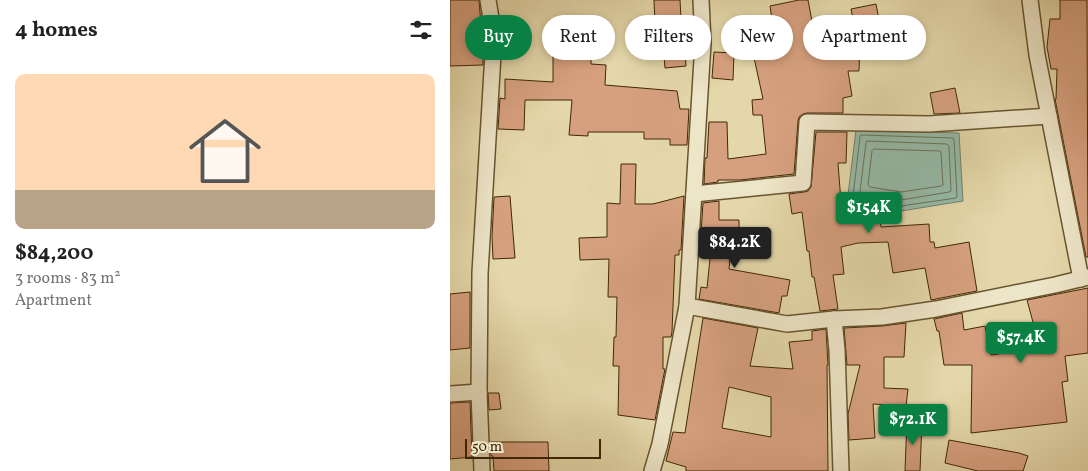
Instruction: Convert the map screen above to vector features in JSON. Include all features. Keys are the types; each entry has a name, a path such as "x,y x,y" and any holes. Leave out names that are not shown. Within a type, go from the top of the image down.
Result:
{"street":[{"path":"482,471 479,392 480,273 494,36 488,0"},
{"path":"652,471 660,444 687,306 703,43 701,0"},
{"path":"687,306 787,324 834,319 882,317 936,309 1084,278 1049,116 1037,54 1030,0"},
{"path":"694,194 803,183 807,122 929,124 1049,116"},
{"path":"834,319 837,350 841,471"},
{"path":"450,394 479,392"}],"water":[{"path":"856,130 959,133 963,201 901,211 847,203"}],"building":[{"path":"450,0 479,0 480,15 465,15 465,60 483,60 483,65 450,66"},
{"path":"654,0 680,0 681,15 655,15"},
{"path":"808,0 811,15 803,15 803,60 859,60 859,71 848,71 852,96 843,98 843,113 807,113 799,117 794,174 740,180 718,180 718,182 704,184 709,122 727,122 728,159 766,154 762,115 753,115 752,100 763,99 755,60 793,60 793,15 771,15 770,6"},
{"path":"1060,0 1087,0 1088,257 1086,257 1055,99 1057,69 1051,69 1047,47 1050,19 1060,19"},
{"path":"876,4 878,15 852,15 851,9"},
{"path":"714,52 721,52 721,60 734,60 733,80 712,78"},
{"path":"553,60 591,60 591,64 606,65 605,85 677,91 680,109 689,109 687,145 670,145 670,139 644,139 644,132 588,132 588,136 569,135 572,100 525,100 524,130 498,129 500,98 505,99 505,79 553,82"},
{"path":"664,60 686,60 686,66 665,68"},
{"path":"955,88 960,113 934,114 930,93"},
{"path":"816,132 847,132 846,163 838,163 842,215 867,214 867,218 880,217 881,227 929,224 930,242 934,242 935,248 969,242 977,291 931,300 925,268 893,273 888,242 858,243 841,247 844,274 833,275 838,309 820,311 814,277 812,277 809,251 807,251 802,212 792,214 789,194 808,191 811,187"},
{"path":"621,164 636,164 635,204 653,204 684,196 681,250 679,250 679,255 675,255 672,332 671,337 663,337 663,369 665,369 655,420 618,415 619,366 613,366 617,297 608,297 609,259 580,260 579,238 607,237 607,203 620,204"},
{"path":"510,196 515,258 493,259 494,197"},
{"path":"719,201 719,220 739,220 739,241 732,242 729,269 790,280 787,296 782,296 779,313 699,299 701,287 707,288 711,249 700,249 703,203"},
{"path":"1088,288 1088,353 1065,356 1068,381 1062,382 1067,422 971,433 972,365 944,365 939,331 937,331 934,319 962,313 964,330 985,326 991,355 1040,348 1027,300"},
{"path":"470,292 470,348 450,350 450,294"},
{"path":"703,318 758,328 750,366 793,369 789,342 812,340 812,331 826,329 828,471 686,471 686,467 666,461 673,432 685,433","holes":["729,387 771,397 771,437 722,428"]},
{"path":"906,323 904,357 884,357 884,388 908,389 906,406 873,404 875,438 849,440 848,414 860,365 847,365 844,328"},
{"path":"488,393 499,393 501,409 489,410"},
{"path":"470,402 472,457 450,459 450,403"},
{"path":"907,420 922,421 920,471 905,471"},
{"path":"949,440 1028,456 1023,471 978,471 945,463"},
{"path":"490,442 548,442 549,471 494,471"}]}
